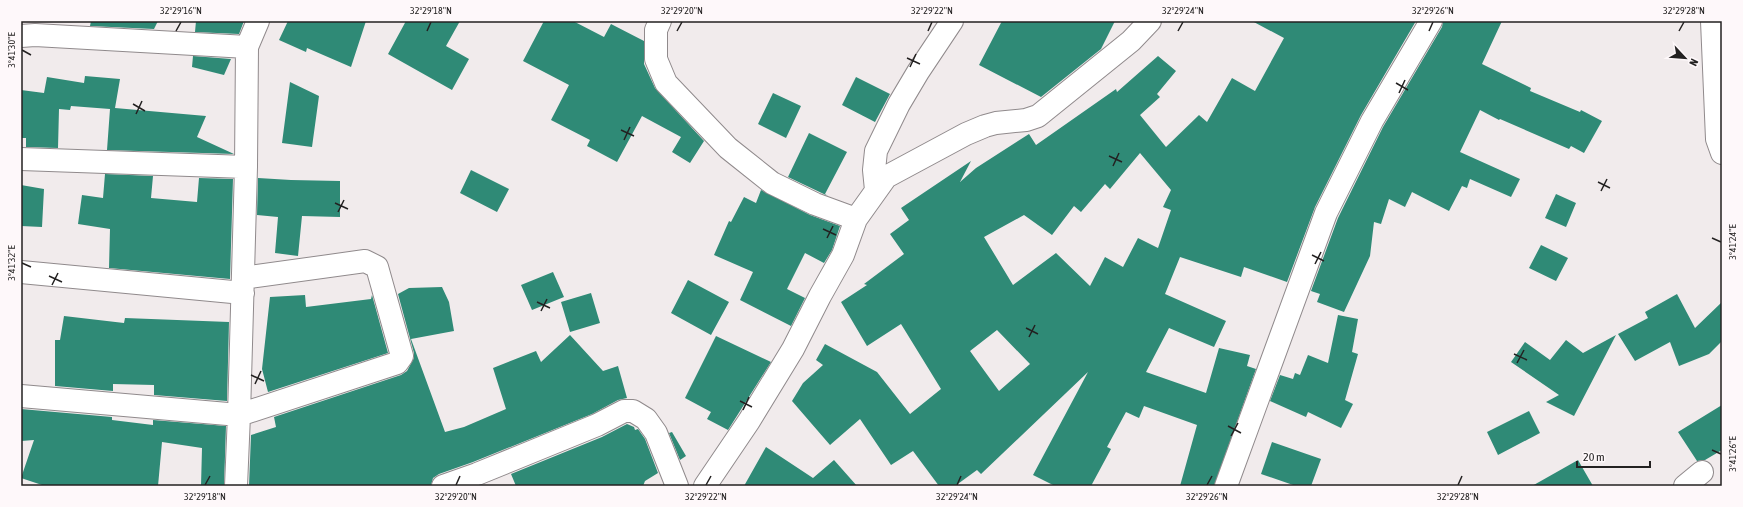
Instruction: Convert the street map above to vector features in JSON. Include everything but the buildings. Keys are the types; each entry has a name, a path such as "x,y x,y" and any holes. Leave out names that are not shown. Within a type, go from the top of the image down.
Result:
{"street":[{"path":"236,486 240,415 246,167 247,47 258,21"},
{"path":"660,21 656,30 656,59 666,83 728,148 772,183 815,204 856,218"},
{"path":"876,190 874,170 876,151 903,97 952,21"},
{"path":"705,486 749,421 793,349 843,255 856,218 886,177 966,134 996,123 1026,120 1038,116 1131,41 1150,21"},
{"path":"1226,486 1326,214 1372,121 1431,21"},
{"path":"1712,21 1717,139 1722,154"},
{"path":"21,36 35,35 247,47"},
{"path":"21,159 246,167"},
{"path":"21,272 243,285 364,261 377,267 402,356 397,363 240,415 21,396"},
{"path":"443,486 477,474 597,425 624,411 633,411 646,419 656,433 677,486"},
{"path":"1685,486 1702,472"}]}
